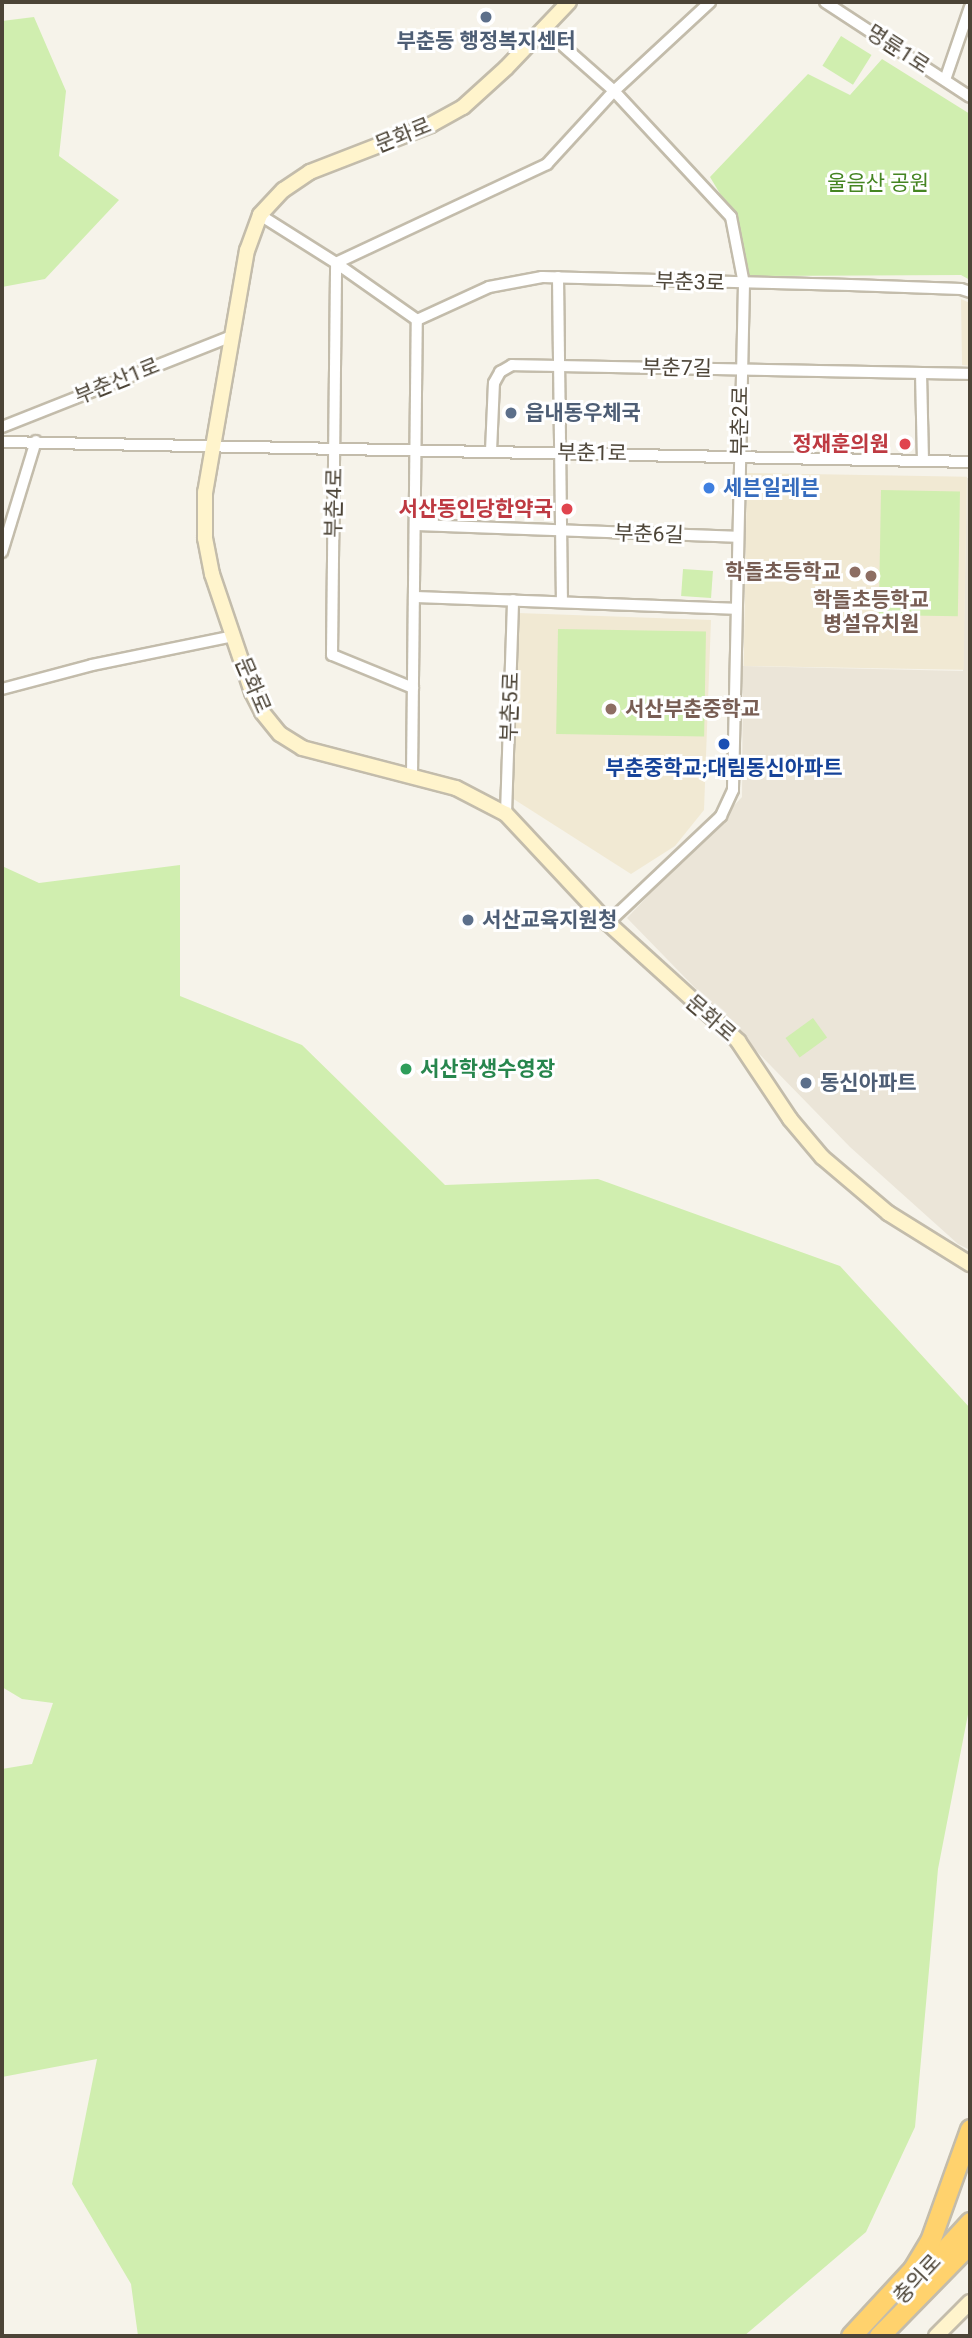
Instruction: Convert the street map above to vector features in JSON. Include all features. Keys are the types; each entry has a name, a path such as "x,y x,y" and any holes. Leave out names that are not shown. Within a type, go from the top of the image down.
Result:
{"highway":[{"path":"851,2336 913,2269 930,2241 970,2129"},
{"name":"충의로","path":"864,2336 970,2222"},
{"name":"충의로","path":"879,2336 970,2243"}],"street":[{"name":"문화로","path":"569,2 484,90 453,113 310,172 283,190 260,215 247,250 205,492 205,538 212,573 258,705 285,739 302,748 456,788 506,814 608,923 738,1041 760,1068 790,1119 822,1157 888,1213 970,1264"},
{"path":"336,263 547,164 614,91 710,2"},
{"name":"명륜1로","path":"825,2 970,97"},
{"path":"945,80 970,7"},
{"name":"부춘2로","path":"544,30 614,91 732,217 744,284 735,766 729,803 722,816 608,923"},
{"path":"260,215 336,263 417,320 412,776"},
{"name":"부춘4로","path":"336,263 332,656 413,688"},
{"path":"558,277 562,602"},
{"name":"부춘3로","path":"417,320 503,282 558,277 961,289 970,292"},
{"name":"부춘산1로","path":"2,427 232,336"},
{"name":"부춘7길","path":"491,451 493,387 500,372 512,365 970,374"},
{"path":"921,373 923,461"},
{"path":"2,442 36,440 214,444"},
{"path":"2,552 36,440"},
{"name":"부춘1로","path":"214,444 970,462"},
{"name":"부춘6길","path":"415,525 738,537"},
{"path":"414,597 736,609"},
{"name":"부춘5로","path":"506,814 513,600"},
{"path":"2,689 92,666 233,636"},
{"path":"936,2336 970,2302"}],"shaded area":[{"path":"961,299 970,303 970,366 962,365"},
{"name":"학돌초등학교","path":"747,473 967,477 964,670 744,666"},
{"path":"967,478 970,478 970,1250 958,1244 850,1147 627,918 742,797 743,666 963,671"},
{"name":"서산부춘중학교","path":"518,613 711,620 704,810 675,846 631,874 512,798"}],"green space":[{"path":"34,17 66,91 59,156 119,200 45,279 2,287 2,21"},
{"path":"841,36 872,55 853,85 822,66"},
{"name":"울음산 공원","path":"882,59 970,114 970,280 961,275 745,276 737,222 710,177 808,74 850,95"},
{"path":"881,490 960,491 958,616 879,615"},
{"path":"683,569 713,571 711,598 681,596"},
{"path":"558,629 706,632 704,737 556,734"},
{"path":"180,865 180,996 302,1045 445,1185 598,1179 840,1266 970,1408 970,1704 938,1869 915,2127 866,2232 744,2336 138,2336 131,2284 72,2184 97,2059 2,2077 2,1769 32,1764 53,1703 22,1699 2,1687 2,866 39,883"},
{"path":"813,1018 827,1037 800,1057 785,1038"}],"place":[{"name":"부춘동 행정복지센터","path":"486,17"},
{"name":"읍내동우체국","path":"511,413"},
{"name":"정재훈의원","path":"905,444"},
{"name":"세븐일레븐","path":"709,488"},
{"name":"서산동인당한약국","path":"567,509"},
{"name":"학돌초등학교","path":"855,572"},
{"name":"학돌초등학교 병설유치원","path":"871,576"},
{"name":"서산부춘중학교","path":"611,709"},
{"name":"부춘중학교;대림동신아파트","path":"724,744"},
{"name":"서산교육지원청","path":"468,920"},
{"name":"서산학생수영장","path":"406,1069"},
{"name":"동신아파트","path":"806,1083"}]}
